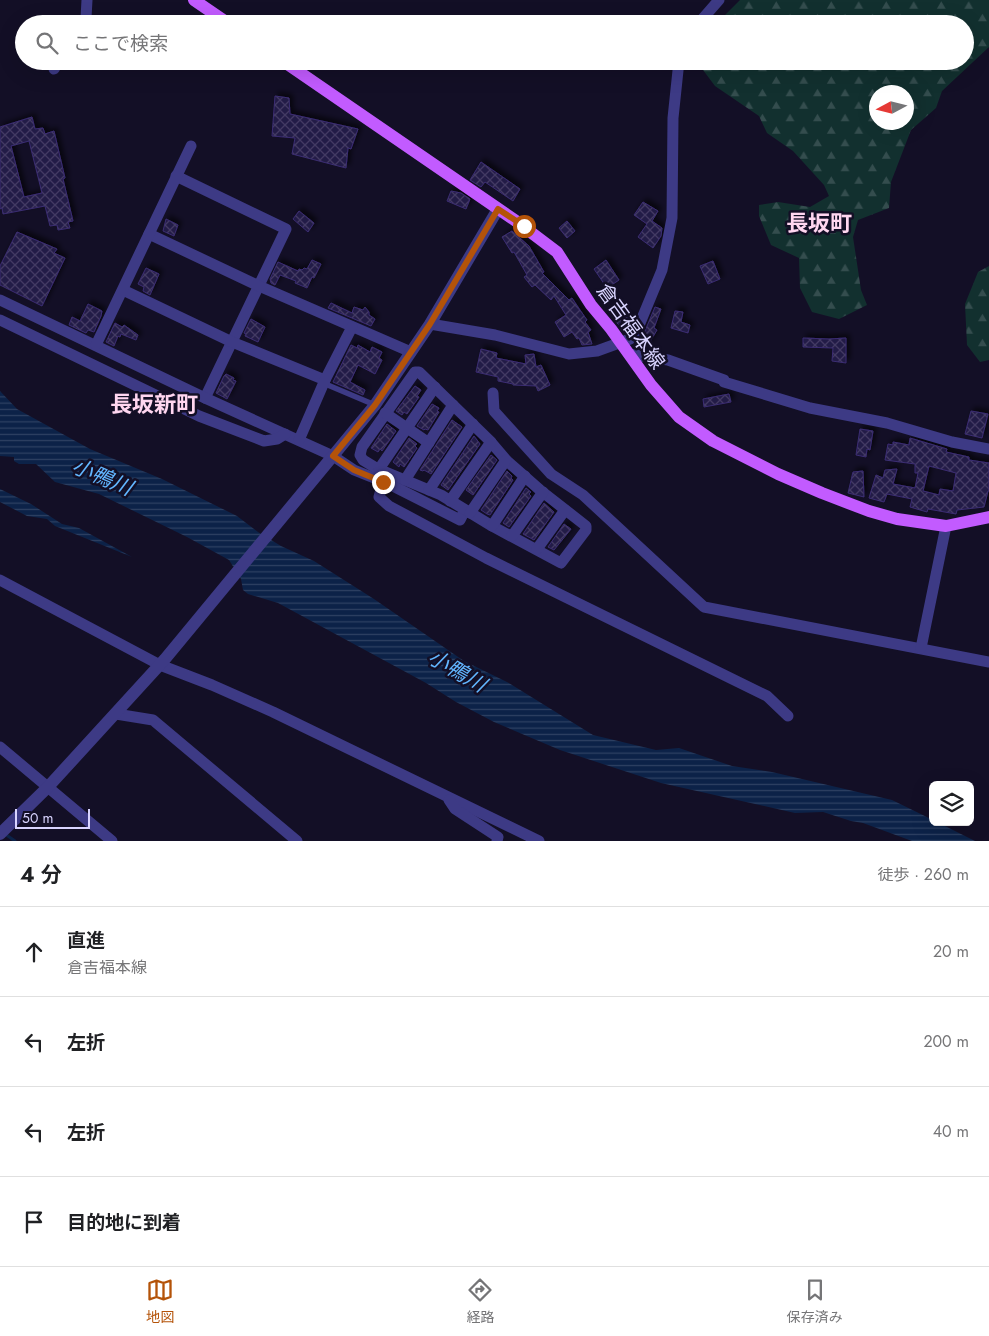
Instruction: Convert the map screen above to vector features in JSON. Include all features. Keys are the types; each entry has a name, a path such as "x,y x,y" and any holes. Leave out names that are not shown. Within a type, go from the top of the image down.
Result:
{"main road":[{"path":"194,0 216,15"},
{"name":"倉吉福本線","path":"296,70 524,226 557,252 591,305 611,329 651,385 679,417 714,441 778,474 869,511 897,519 946,526 989,517"}],"street":[{"path":"86,15 87,0"},
{"path":"706,15 720,0"},
{"path":"430,324 494,335 569,354 597,351 630,339 638,328 662,270 672,218 673,118 677,70"},
{"path":"96,346 191,146"},
{"path":"176,176 286,229 205,398"},
{"path":"4,841 2,833 48,787 162,662 375,405 430,324 498,209"},
{"path":"149,234 259,286 411,352"},
{"path":"123,290 232,342 324,382"},
{"path":"0,300 205,398 333,456 354,470 383,482 460,520 506,460"},
{"path":"0,320 199,416 264,441 276,439 284,434"},
{"path":"299,440 324,382 352,327"},
{"path":"629,354 668,360 724,380 724,382 732,385 810,408 888,423 952,442 989,448"},
{"path":"414,372 419,372 435,388 491,442 506,460 586,526 586,530 561,562 429,490 379,469 363,460 360,455 362,447 414,372"},
{"path":"379,469 435,388"},
{"path":"494,393 494,411 551,474 583,495 699,604 708,608 989,662"},
{"path":"405,480 453,405"},
{"path":"385,413 429,443"},
{"path":"429,490 473,424"},
{"path":"450,501 491,442"},
{"path":"492,526 525,476"},
{"path":"383,482 379,497 389,506 486,558 767,696 788,716"},
{"path":"512,536 543,492"},
{"path":"537,549 565,510"},
{"path":"921,648 946,526"},
{"path":"0,580 162,662 273,712 539,841"},
{"path":"116,714 153,720 297,841"},
{"path":"0,747 112,841"},
{"path":"446,796 455,809 498,837 497,841"}],"lane":[{"path":"324,382 375,405"}],"green space":[{"path":"740,0 989,0 989,47 974,61 974,15 725,15"},
{"path":"703,70 964,70 942,91 936,108 914,127 914,85 869,85 869,130 911,130 891,182 889,208 858,220 853,237 861,290 867,305 839,319 812,312 800,288 799,258 771,245 759,216 759,205 778,202 810,207 829,196 824,185 793,151 767,133 759,116 715,86"},
{"path":"989,266 989,360 980,362 967,345 965,304 978,272"}],"water":[{"name":"小鴨川","path":"0,391 17,409 90,449 162,479 237,516 281,546 314,561 374,599 464,661 507,682 593,735 656,750 679,748 732,766 772,772 892,800 929,818 929,826 945,826 975,841 912,841 863,823 823,812 795,813 661,783 560,750 494,722 278,603 248,594 243,590 241,579 229,560 187,537 99,494 55,482 36,464 19,464 14,461 14,457 0,456"},
{"path":"0,489 31,504 62,524 79,528 132,557 55,526 47,519 27,516 0,502"}],"building":[{"path":"275,96 289,98 290,114 358,129 351,149 348,148 346,168 292,154 295,138 272,136"},
{"path":"32,117 35,129 43,128 45,134 54,131 73,221 68,222 70,228 58,230 57,225 50,226 45,206 3,214 2,208 0,209 0,127","holes":["29,141 42,193 24,197 11,146"]},
{"path":"481,162 520,189 513,201 485,182 481,187 470,180"},
{"path":"451,191 461,193 470,199 466,209 447,201"},
{"path":"643,202 658,211 652,221 662,228 661,236 653,248 638,237 647,224 634,215"},
{"path":"299,211 314,223 308,232 293,219"},
{"path":"166,219 178,225 174,236 163,231"},
{"path":"567,221 575,231 567,238 559,228"},
{"path":"512,231 529,246 544,272 542,273 569,300 572,298 587,320 585,322 591,330 588,332 592,344 582,345 579,338 577,339 572,332 564,337 555,322 566,315 554,296 551,300 535,285 532,287 524,277 527,275 514,252 512,253 502,237"},
{"path":"17,232 57,249 54,253 65,258 42,306 0,285 0,266"},
{"path":"312,260 321,264 307,288 295,283 296,281 280,275 275,285 271,283 270,279 278,262 298,271 299,269 307,269"},
{"path":"606,260 619,280 607,288 594,269"},
{"path":"713,261 720,279 708,284 700,266"},
{"path":"146,268 159,274 150,295 143,291 144,287 138,284"},
{"path":"331,303 352,313 354,307 363,310 365,307 369,315 375,319 371,326 328,308"},
{"path":"88,304 102,311 94,332 88,330 86,333 69,325 72,317 80,321"},
{"path":"655,307 661,309 654,328 657,330 648,345 639,340"},
{"path":"675,311 683,312 681,322 690,325 688,333 671,328"},
{"path":"620,315 633,320 626,332 615,321"},
{"path":"251,319 265,327 258,342 245,336 246,334 244,333"},
{"path":"115,323 122,327 124,325 138,335 136,340 121,334 120,337 118,336 114,346 106,342"},
{"path":"803,338 846,338 846,363 832,361 833,348 803,347"},
{"path":"351,345 357,348 358,345 370,352 372,347 382,352 379,358 382,360 375,374 358,365 350,382 365,390 363,395 333,382"},
{"path":"481,349 497,353 496,358 526,364 525,355 534,354 536,367 541,365 550,385 538,391 536,386 513,385 498,381 498,377 476,372"},
{"path":"226,374 236,381 227,399 216,393"},
{"path":"415,386 421,390 417,396 419,397 407,414 404,412 402,415 396,411"},
{"path":"729,394 731,402 704,407 703,399"},
{"path":"432,404 439,408 437,411 439,412 428,430 424,430 417,426"},
{"path":"971,411 988,414 982,438 965,434"},
{"path":"452,420 462,427 431,474 420,470"},
{"path":"387,424 396,431 382,451 380,449 378,452 371,448"},
{"path":"860,429 873,431 870,450 867,449 866,457 856,455"},
{"path":"474,436 480,444 448,490 441,485"},
{"path":"409,438 417,444 415,446 417,448 404,467 400,464 399,467 393,462"},
{"path":"910,438 947,449 946,452 969,457 969,460 989,463 989,491 984,507 957,510 956,514 928,509 927,512 910,507 912,499 887,494 884,502 869,498 876,475 883,478 885,470 897,469 893,484 915,488 918,473 915,473 915,464 885,460 888,444 893,445 893,442 909,445","holes":["929,466 956,473 953,491 940,489 939,495 923,491"]},
{"path":"491,455 497,460 473,495 466,490"},
{"path":"507,471 513,480 490,515 487,514 481,510"},
{"path":"863,471 864,497 848,493 853,472"},
{"path":"526,488 531,492 529,494 531,496 509,527 503,523"},
{"path":"544,503 554,512 534,540 523,534"},
{"path":"564,524 571,529 554,550 548,547"}],"waterway":[{"path":"5,834 15,841"}],"district":[{"name":"長坂町","path":"819,223"},
{"name":"長坂新町","path":"154,404"}],"route":[{"path":"383,482 354,470 333,456 375,405 430,324 498,209 524,226"}]}
